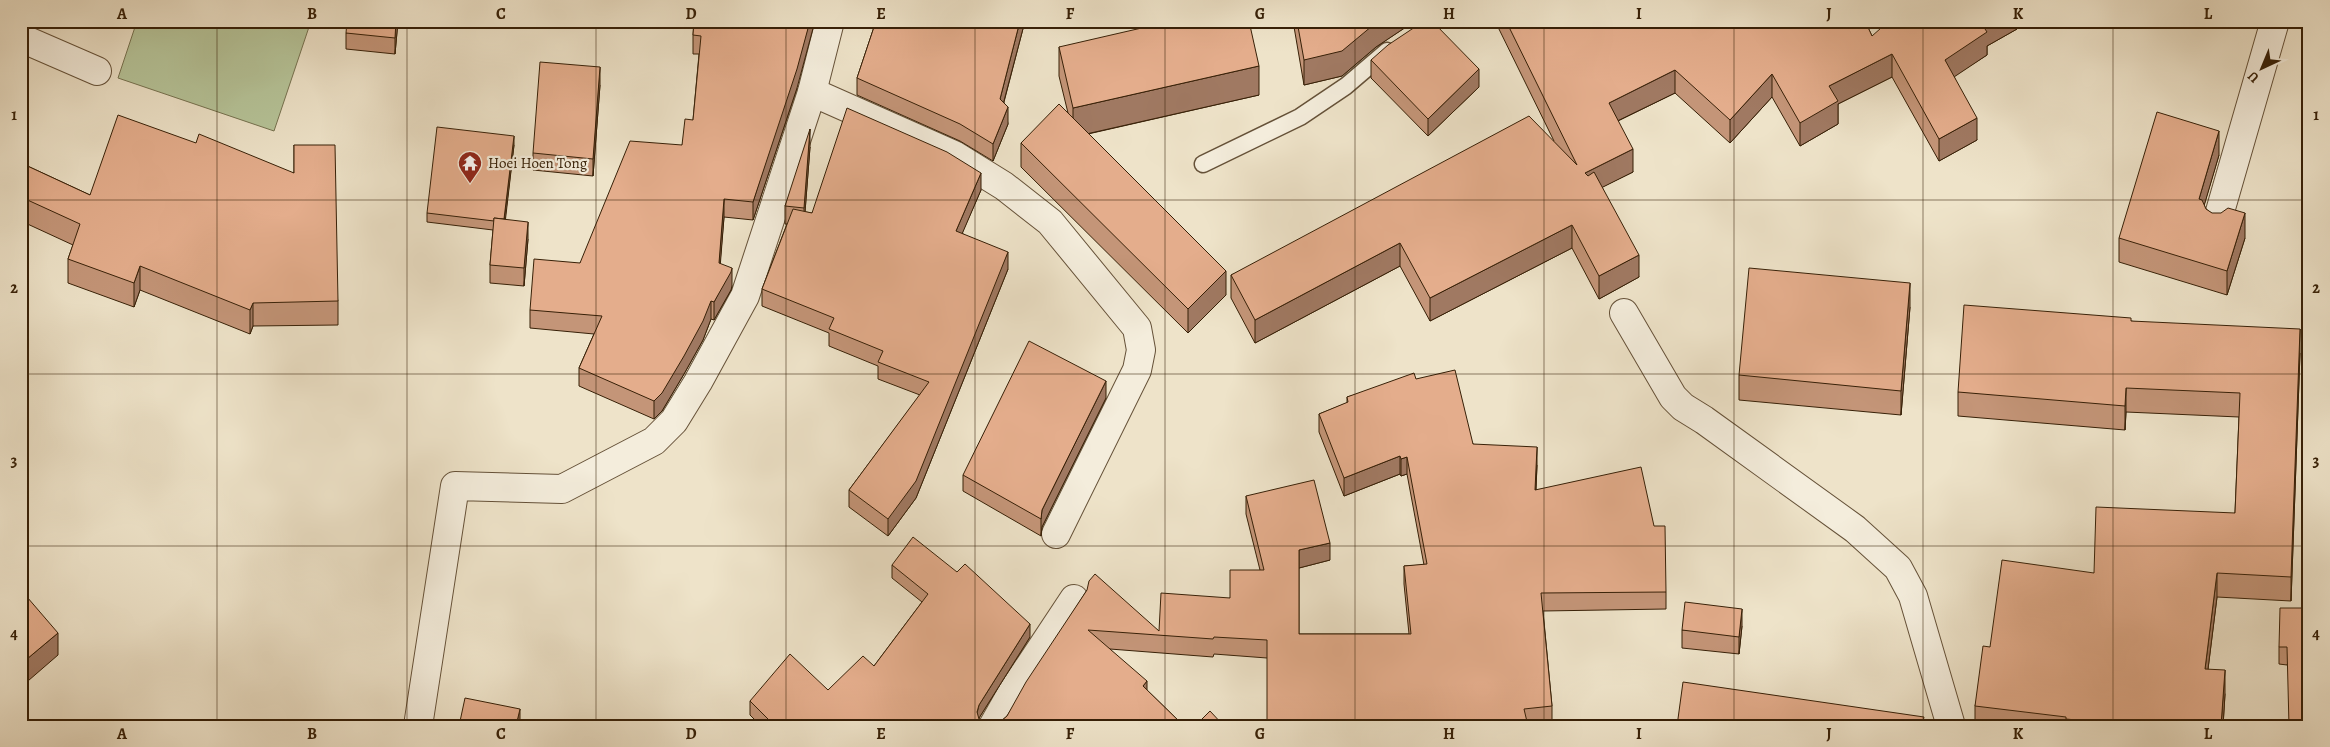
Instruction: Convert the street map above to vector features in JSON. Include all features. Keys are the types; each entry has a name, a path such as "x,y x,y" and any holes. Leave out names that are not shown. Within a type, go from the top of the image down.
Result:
{"street":[{"path":"418,726 454,486 562,489 654,441 674,421 698,382 745,296 812,92 830,21"},
{"path":"2217,222 2275,21"},
{"path":"21,38 97,71"},
{"path":"812,92 954,155 1004,186 1050,222 1137,328 1141,350 1137,370 1056,534"},
{"path":"1624,313 1673,397 1683,407 1704,420 1855,529 1898,568 1913,596 1950,726"},
{"path":"993,726 1013,691 1074,599"}],"lane":[{"path":"1203,164 1300,116 1346,86 1382,55 1402,41"}],"green space":[{"path":"137,21 311,21 274,131 118,78"}],"building":[{"path":"347,21 396,21 395,38 346,33"},
{"path":"694,21 810,21 797,69 753,202 724,199 719,263 732,268 731,272 714,302 711,301 703,321 662,393 654,401 579,368 602,316 530,310 534,259 580,263 630,141 682,145 685,119 693,120 701,36 693,35"},
{"path":"876,21 1020,21 1000,99 1008,107 993,144 960,124 857,78"},
{"path":"1172,21 1249,21 1259,66 1073,108 1059,47"},
{"path":"1297,21 1378,21 1342,51 1304,60"},
{"path":"1424,21 1432,21 1479,69 1428,119 1371,60 1388,45"},
{"path":"1506,21 1865,21 1872,36 1889,21 1991,21 1983,26 1987,32 1945,60 1977,118 1939,139 1892,54 1829,86 1838,101 1800,123 1772,74 1730,120 1675,70 1609,103 1633,149 1585,173 1588,176 1594,172 1639,255 1599,276 1572,225 1430,298 1400,243 1255,320 1231,275 1529,116 1577,165"},
{"path":"540,62 600,67 593,159 533,153"},
{"path":"1059,104 1226,271 1188,309 1021,143"},
{"path":"847,108 947,152 981,173 956,231 1008,252 916,481 888,519 849,490 929,382 878,362 883,351 829,329 834,318 762,289 793,209 812,213"},
{"path":"2157,112 2219,131 2199,199 2202,200 2206,209 2212,213 2221,213 2228,208 2245,213 2227,271 2119,238"},
{"path":"118,115 196,143 199,134 294,173 294,145 335,145 338,301 253,303 250,310 140,266 134,283 68,259 80,224 21,197 21,163 90,195"},
{"name":"Hoei Hoen Tong","path":"437,127 514,136 504,219 494,218 494,221 427,213"},
{"path":"810,129 804,208 785,206"},
{"path":"494,218 528,222 524,268 490,265"},
{"path":"1749,268 1910,283 1901,391 1739,375"},
{"path":"1964,305 2131,318 2131,321 2300,329 2291,577 2217,573 2205,669 2225,670 2221,726 2137,726 2066,719 2066,717 1975,706 1983,646 1990,647 2002,560 2094,573 2096,507 2235,513 2240,393 2126,388 2125,406 1958,392"},
{"path":"1029,341 1106,381 1042,510 1041,519 963,475"},
{"path":"1455,370 1473,444 1537,447 1535,490 1641,467 1654,526 1665,526 1666,592 1541,593 1552,706 1524,709 1528,726 1267,726 1267,640 1214,637 1213,639 1088,630 1147,681 1143,686 1184,726 994,726 992,724 1000,722 1007,716 1026,682 1087,590 1089,581 1095,574 1159,631 1161,593 1230,598 1230,570 1264,570 1246,496 1314,480 1330,543 1299,550 1299,634 1411,634 1404,566 1427,564 1407,457 1401,459 1400,456 1344,478 1319,414 1348,402 1347,397 1414,373 1416,379"},
{"path":"913,537 957,572 965,564 1030,624 979,705 977,712 979,719 974,726 765,726 770,721 750,701 790,654 828,690 863,656 874,666 928,594 892,565"},
{"path":"21,590 58,633 21,664"},
{"path":"1685,602 1742,609 1739,637 1682,630"},
{"path":"2280,608 2309,608 2309,726 2289,726 2287,647 2279,647"},
{"path":"1683,682 1924,717 1922,726 1677,726"},
{"path":"465,698 520,709 516,726 459,726"},
{"path":"1210,711 1224,726 1195,726"}],"place":[{"name":"Hoei Hoen Tong","path":"470,184"}]}
